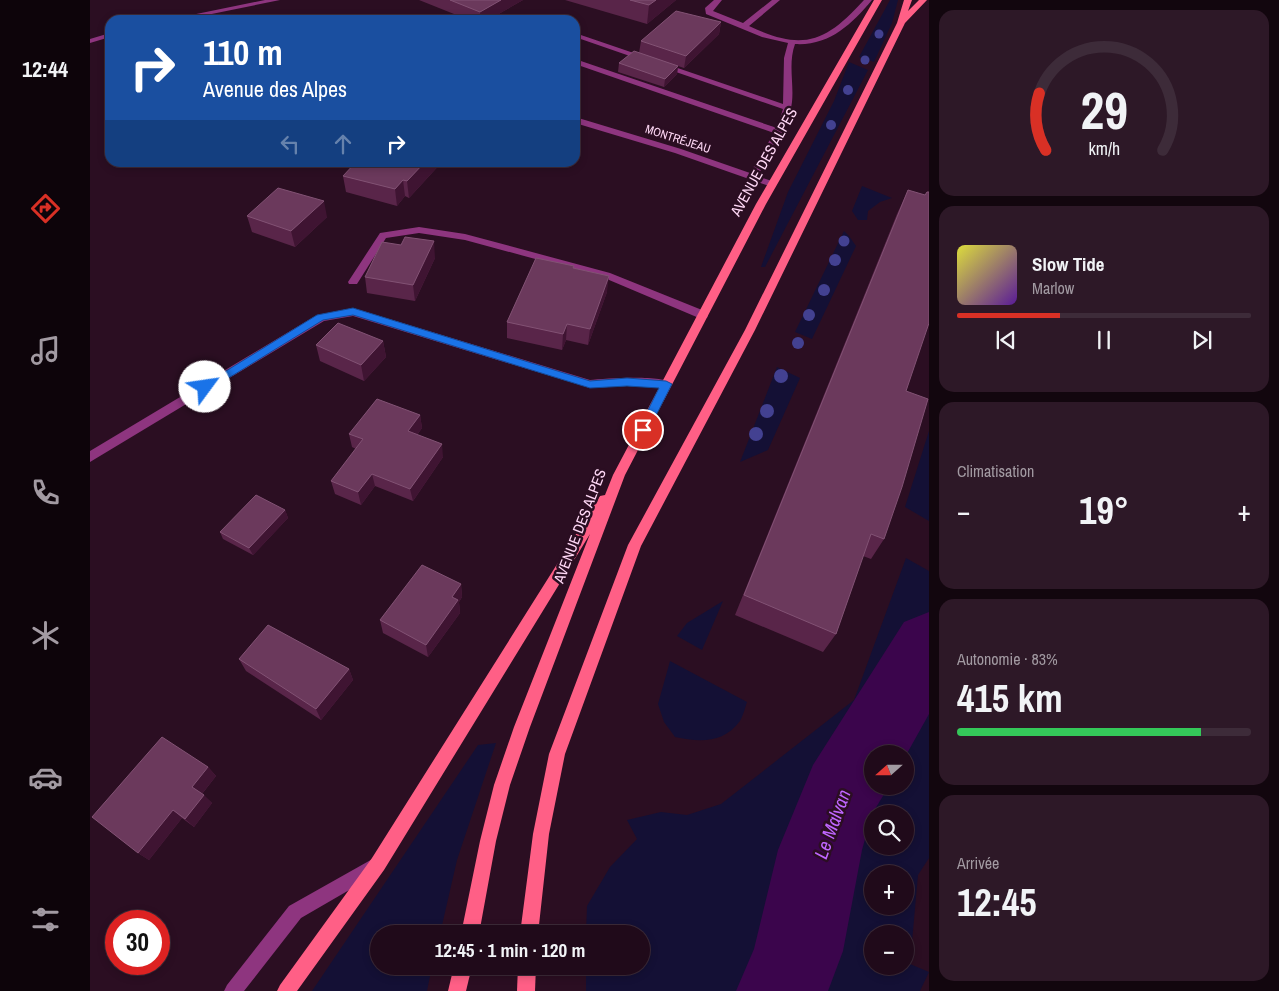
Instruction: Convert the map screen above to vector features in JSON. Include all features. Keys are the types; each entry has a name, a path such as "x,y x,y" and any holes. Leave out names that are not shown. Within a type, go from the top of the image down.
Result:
{"main road":[{"name":"AVENUE DES ALPES","path":"472,925 488,841 502,785 619,475 772,184 878,0"},
{"path":"530,925 541,834 557,754 635,545 750,330 902,23 908,0"},
{"path":"902,23 923,0"},
{"path":"286,991 378,864 619,475"},
{"path":"457,991 461,975"},
{"path":"526,991 527,975"}],"street":[{"path":"197,15 276,0"},
{"path":"718,0 709,8 708,12 757,33 792,42 812,41 830,35 848,21 868,0"},
{"path":"744,26 776,0"},
{"path":"90,41 105,36"},
{"path":"580,36 787,108"},
{"name":"AVENUE DES ALPES","path":"752,177 778,134 787,108 788,51 792,42"},
{"path":"580,63 778,134"},
{"name":"MONTRÉJEAU","path":"580,122 678,151 772,184"},
{"path":"354,282 383,235 419,230 465,237 606,275 703,314"},
{"path":"90,457 321,318 353,312 590,384 627,382 666,384"},
{"path":"233,991 295,912 378,864"}],"shaded area":[{"path":"890,0 898,0 892,23 874,62 859,57"},
{"path":"849,62 868,70 765,267 761,267 788,192 834,101"},
{"path":"862,186 892,198 880,202 868,211 867,220 858,220 852,211"},
{"path":"844,231 856,246 812,339 795,332"},
{"path":"777,367 800,378 768,450 740,462"},
{"path":"929,431 929,521 905,507"},
{"path":"906,558 929,571 929,858 918,875 914,925 864,925 864,975 914,975 914,966 929,972 920,991 586,991 586,975 650,975 650,925 586,925 587,906 610,867 637,839 627,820 661,812 687,815 721,804 854,700"},
{"path":"723,601 702,650 677,636 687,623"},
{"path":"670,661 747,702 740,721 726,734 710,740 675,737 664,722 658,704"},
{"path":"496,743 457,860 442,925 370,925 370,975 430,975 427,991 312,991 478,745"}],"building":[{"path":"450,0 501,0 480,12"},
{"path":"630,0 656,0 649,5"},
{"path":"676,11 721,22 686,56 641,41"},
{"path":"634,51 678,66 665,79 619,63"},
{"path":"351,167 420,167 407,181 403,180 395,189 343,176"},
{"path":"278,188 324,201 291,231 247,216"},
{"path":"908,190 925,195 929,192 929,323 906,391 928,399 902,487 884,539 871,534 836,634 744,595"},
{"path":"405,237 434,241 413,285 365,277 382,242 401,245"},
{"path":"536,258 609,276 590,329 567,324 563,334 507,322"},
{"path":"338,323 383,341 361,365 316,345"},
{"path":"377,399 420,415 408,431 442,444 410,489 372,474 358,492 331,481 363,439 349,434"},
{"path":"256,495 285,510 249,548 220,532"},
{"path":"422,565 461,584 452,597 458,600 426,645 380,620"},
{"path":"268,625 349,669 316,709 239,659"},
{"path":"162,737 208,767 192,787 204,795 185,819 173,810 138,853 92,817"}],"waterway":[{"name":"Le Malvan","path":"782,991 798,951 820,850 841,793 929,645"}],"route":[{"path":"205,387 321,318 353,312 590,384 627,382 666,384 643,430"}]}
